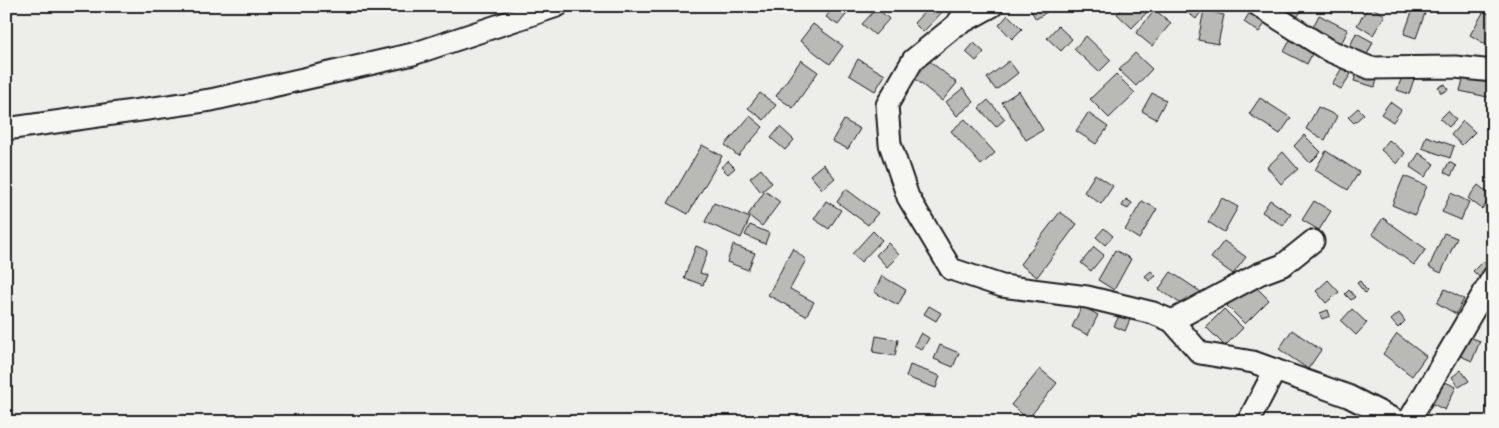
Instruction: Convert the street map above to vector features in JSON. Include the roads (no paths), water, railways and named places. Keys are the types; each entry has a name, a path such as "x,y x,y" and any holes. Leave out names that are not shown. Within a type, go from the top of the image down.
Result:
{"street":[{"path":"6,129 211,100 413,54 557,6"},
{"path":"956,26 970,6"},
{"path":"992,6 956,26 913,60 887,105 890,144 908,197 951,269 1002,286 1087,297 1153,313 1172,321 1200,353 1253,362 1348,396 1399,422"},
{"path":"1259,6 1328,50 1370,68 1455,67 1493,71"},
{"path":"1172,321 1259,274 1283,265 1313,241"},
{"path":"1408,422 1493,277"},
{"path":"1248,422 1275,370"}]}
